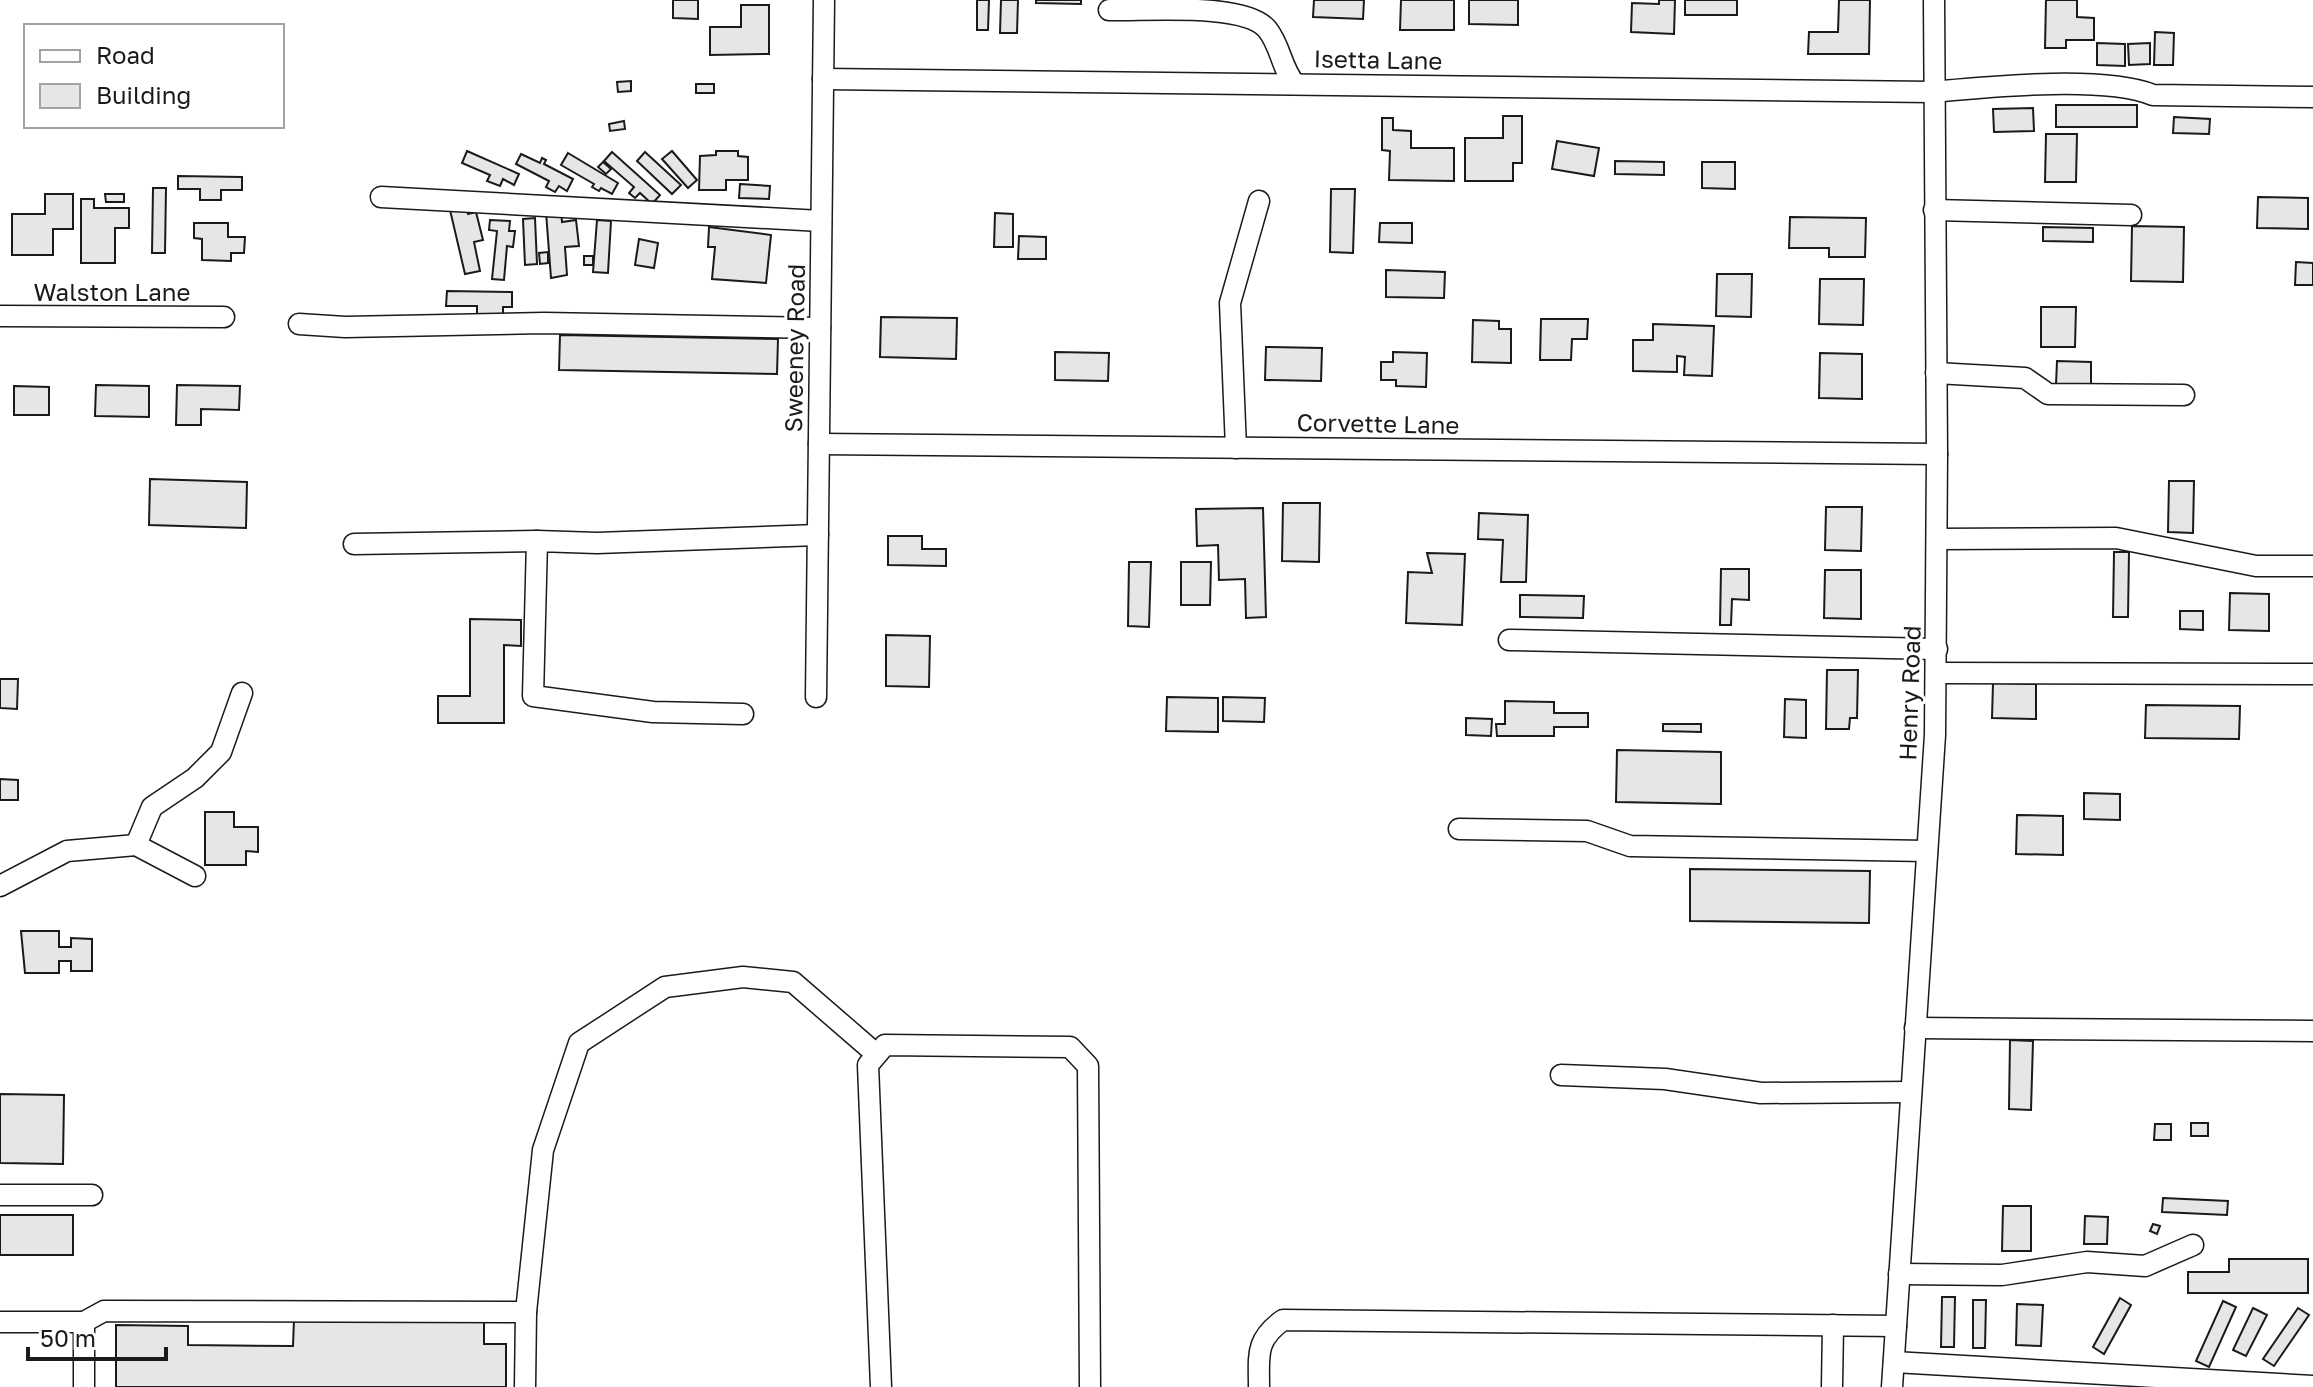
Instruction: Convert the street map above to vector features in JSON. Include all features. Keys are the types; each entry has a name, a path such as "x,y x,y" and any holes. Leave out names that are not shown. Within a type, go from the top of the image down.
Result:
{"street":[{"name":"Sweeney Road","path":"816,697 824,0"},
{"name":"Henry Road","path":"1892,1387 1937,673 1932,92 1934,0"},
{"path":"1109,10 1217,12 1253,18 1277,42 1288,76 1295,84"},
{"name":"Isetta Lane","path":"823,79 1932,92 2104,86 2135,88 2153,95 2313,97"},
{"path":"381,197 821,221"},
{"path":"1236,448 1230,303 1259,201"},
{"path":"1934,210 2131,215"},
{"name":"Walston Lane","path":"0,316 224,317"},
{"path":"299,324 345,327 544,323 820,328"},
{"path":"1936,373 2025,378 2048,394 2184,395"},
{"name":"Corvette Lane","path":"819,444 1937,454"},
{"path":"354,544 597,543 818,535"},
{"path":"1937,539 2116,538 2256,566 2313,566"},
{"path":"537,541 533,696 653,712 743,714"},
{"path":"1509,640 1937,649"},
{"path":"1937,673 2313,674"},
{"path":"136,845 152,807 195,778 221,752 242,693"},
{"path":"1459,829 1587,831 1630,846 1927,851"},
{"path":"0,886 67,851 136,845 195,876"},
{"path":"525,1387 526,1312 543,1150 579,1043 665,987 743,977 793,982 875,1053"},
{"path":"1915,1028 2313,1031"},
{"path":"881,1387 868,1065 875,1053 885,1045 1070,1047 1082,1056 1088,1066 1090,1387"},
{"path":"1561,1075 1665,1079 1761,1093 1911,1092"},
{"path":"0,1195 92,1195"},
{"path":"1899,1274 2002,1275 2087,1262 2145,1266 2193,1245"},
{"path":"0,1322 84,1322 104,1311 526,1312"},
{"path":"1259,1387 1259,1354 1265,1333 1283,1320 1896,1326"},
{"path":"84,1322 84,1387"},
{"path":"1832,1387 1833,1325"},
{"path":"1894,1362 2313,1386"}],"building":[{"path":"673,0 698,0 698,19 673,18"},
{"path":"977,0 989,0 988,30 977,30"},
{"path":"1001,0 1018,0 1017,33 1000,33"},
{"path":"1036,0 1081,0 1081,4 1036,3"},
{"path":"1314,0 1364,0 1363,19 1313,17"},
{"path":"1401,0 1454,0 1454,30 1400,30"},
{"path":"1469,0 1518,0 1518,25 1469,24"},
{"path":"1659,0 1675,0 1674,34 1631,32 1632,3 1659,4"},
{"path":"1685,0 1737,0 1737,15 1685,15"},
{"path":"1839,0 1870,0 1869,54 1808,54 1809,32 1838,32"},
{"path":"2046,0 2077,0 2077,17 2094,18 2094,40 2066,40 2066,48 2045,48"},
{"path":"741,5 769,5 769,54 710,55 710,27 741,27"},
{"path":"2155,32 2174,33 2173,65 2154,65"},
{"path":"2097,43 2125,44 2125,66 2097,65"},
{"path":"2150,43 2150,64 2129,65 2128,44"},
{"path":"631,81 631,91 618,92 617,82"},
{"path":"696,84 714,84 714,93 696,93"},
{"path":"2056,105 2137,105 2137,127 2056,127"},
{"path":"2033,108 2034,131 1994,132 1993,109"},
{"path":"1503,116 1522,116 1522,163 1513,163 1513,181 1465,181 1465,138 1503,138"},
{"path":"2174,117 2210,119 2209,134 2173,133"},
{"path":"1382,118 1393,118 1393,130 1411,131 1411,148 1454,148 1454,181 1389,180 1390,151 1382,150"},
{"path":"624,121 625,129 610,131 609,124"},
{"path":"2046,134 2077,134 2076,182 2045,182"},
{"path":"1557,141 1599,148 1594,176 1552,169"},
{"path":"467,151 519,174 514,185 503,179 500,186 487,181 490,175 462,163"},
{"path":"672,151 697,180 688,188 662,159"},
{"path":"716,151 738,151 738,156 748,157 748,180 726,180 726,190 699,190 700,156 716,155"},
{"path":"612,152 660,195 652,204 640,193 635,198 629,193 634,187 604,161"},
{"path":"645,152 681,185 672,194 637,161"},
{"path":"568,153 618,183 612,194 601,188 599,191 592,187 594,184 561,165"},
{"path":"521,154 540,163 542,158 546,160 544,164 573,179 567,191 559,186 555,192 546,187 549,181 516,164"},
{"path":"1615,161 1664,162 1664,175 1615,174"},
{"path":"603,162 611,169 606,174 598,167"},
{"path":"1702,162 1735,162 1735,189 1702,188"},
{"path":"178,176 242,177 242,190 221,190 221,200 200,200 200,189 178,189"},
{"path":"740,184 770,186 769,199 739,198"},
{"path":"153,188 166,188 165,253 152,253"},
{"path":"1331,189 1355,189 1353,253 1330,252"},
{"path":"45,194 73,194 73,229 53,229 53,255 12,255 12,214 45,214"},
{"path":"105,194 124,194 124,202 106,202"},
{"path":"2258,197 2308,198 2308,229 2257,228"},
{"path":"81,199 94,199 94,208 129,208 129,228 115,228 115,263 81,263"},
{"path":"466,206 468,214 476,212 483,240 474,242 480,271 465,274 450,210"},
{"path":"561,210 562,222 576,220 579,246 565,247 567,275 551,278 546,212"},
{"path":"995,213 1013,214 1013,247 994,247"},
{"path":"1790,217 1866,218 1865,257 1829,257 1829,248 1789,248"},
{"path":"535,218 537,264 525,265 523,219"},
{"path":"490,220 510,221 509,231 515,231 513,247 507,246 504,280 492,279 497,231 489,230"},
{"path":"597,220 611,221 608,273 593,272"},
{"path":"194,223 228,223 228,237 245,237 244,253 231,253 231,261 202,260 202,239 194,238"},
{"path":"1380,223 1412,223 1412,243 1379,242"},
{"path":"2132,226 2184,227 2183,282 2131,281"},
{"path":"709,227 771,235 766,283 712,279 715,247 708,247"},
{"path":"2043,227 2093,228 2093,242 2043,241"},
{"path":"1019,236 1046,237 1046,259 1018,259"},
{"path":"639,239 658,243 654,268 635,265"},
{"path":"548,252 548,263 540,264 539,253"},
{"path":"584,256 593,256 593,265 584,265"},
{"path":"2296,262 2313,263 2313,285 2295,285"},
{"path":"1386,270 1445,272 1444,298 1386,297"},
{"path":"1717,274 1752,274 1751,317 1716,316"},
{"path":"1820,279 1864,279 1863,325 1819,324"},
{"path":"447,291 512,292 512,307 503,307 503,317 477,317 477,306 446,306"},
{"path":"2041,307 2076,307 2075,347 2041,347"},
{"path":"881,317 957,318 956,359 880,357"},
{"path":"1541,319 1588,319 1587,339 1572,339 1571,360 1540,360"},
{"path":"1473,320 1499,321 1499,329 1511,329 1511,363 1472,362"},
{"path":"1653,324 1714,326 1712,376 1684,375 1685,357 1677,356 1677,372 1633,371 1633,340 1653,340"},
{"path":"560,335 778,339 777,374 559,370"},
{"path":"1266,347 1322,348 1321,381 1265,380"},
{"path":"1055,352 1109,353 1108,381 1055,380"},
{"path":"1393,352 1427,353 1426,387 1396,386 1396,380 1381,380 1381,362 1393,362"},
{"path":"1820,353 1862,354 1862,399 1819,398"},
{"path":"2057,361 2091,362 2091,386 2056,385"},
{"path":"96,385 149,386 149,417 95,416"},
{"path":"177,385 240,386 239,410 201,409 201,425 176,425"},
{"path":"14,386 49,387 49,415 14,415"},
{"path":"150,479 247,482 246,528 149,525"},
{"path":"2169,481 2194,481 2193,533 2168,532"},
{"path":"1283,503 1320,503 1319,562 1282,561"},
{"path":"1826,507 1862,507 1861,551 1825,550"},
{"path":"1263,508 1266,617 1246,618 1245,579 1219,580 1218,545 1197,546 1196,509"},
{"path":"1479,513 1528,515 1526,582 1501,582 1503,540 1478,539"},
{"path":"888,536 922,536 922,549 946,549 946,566 888,565"},
{"path":"2114,552 2129,552 2128,617 2113,617"},
{"path":"1427,553 1465,554 1462,625 1406,623 1408,572 1432,573"},
{"path":"1129,562 1151,562 1149,627 1128,626"},
{"path":"1181,562 1211,562 1210,605 1181,605"},
{"path":"1721,569 1749,569 1749,600 1732,599 1731,625 1720,625"},
{"path":"1825,570 1861,570 1861,619 1824,618"},
{"path":"2230,593 2269,594 2269,631 2229,630"},
{"path":"1520,595 1584,596 1583,618 1520,617"},
{"path":"2180,611 2203,611 2203,630 2180,629"},
{"path":"470,619 521,620 521,646 504,645 504,723 438,723 438,696 470,696"},
{"path":"886,635 930,636 929,687 886,686"},
{"path":"1827,670 1858,670 1857,718 1850,718 1849,729 1826,729"},
{"path":"0,679 18,679 17,709 0,708"},
{"path":"1993,683 2036,684 2036,719 1992,718"},
{"path":"1167,697 1218,698 1218,732 1166,731"},
{"path":"1223,697 1265,698 1264,722 1223,721"},
{"path":"1785,699 1806,700 1806,738 1784,737"},
{"path":"1505,701 1554,702 1554,713 1588,713 1588,727 1554,727 1554,736 1497,736 1496,724 1505,724"},
{"path":"2146,705 2240,706 2239,739 2145,738"},
{"path":"1466,718 1492,719 1491,736 1466,735"},
{"path":"1663,724 1701,724 1701,732 1663,731"},
{"path":"1617,750 1721,752 1721,804 1616,802"},
{"path":"0,779 18,780 18,800 0,800"},
{"path":"2084,793 2120,794 2120,820 2084,819"},
{"path":"205,812 234,812 234,827 258,827 258,852 246,851 246,865 205,865"},
{"path":"2017,815 2063,816 2063,855 2016,854"},
{"path":"1690,869 1870,871 1869,923 1690,921"},
{"path":"21,931 59,931 59,947 71,947 71,938 92,939 92,971 71,971 71,961 59,961 59,973 25,973"},
{"path":"2010,1040 2033,1041 2031,1110 2009,1109"},
{"path":"0,1094 64,1095 63,1164 0,1163"},
{"path":"2191,1123 2208,1123 2208,1136 2191,1136"},
{"path":"2155,1124 2171,1124 2171,1140 2154,1140"},
{"path":"2163,1198 2228,1201 2227,1215 2162,1212"},
{"path":"2003,1206 2031,1206 2031,1251 2002,1251"},
{"path":"0,1215 73,1215 73,1255 0,1255"},
{"path":"2085,1216 2108,1217 2107,1244 2084,1244"},
{"path":"2153,1224 2160,1226 2157,1234 2150,1231"},
{"path":"2229,1259 2308,1259 2308,1293 2188,1293 2188,1272 2229,1272"},
{"path":"1942,1297 1955,1297 1954,1347 1941,1347"},
{"path":"2120,1298 2131,1305 2104,1354 2093,1347"},
{"path":"1973,1300 1986,1300 1985,1348 1973,1348"},
{"path":"2223,1301 2236,1307 2209,1367 2196,1361"},
{"path":"2017,1304 2043,1305 2041,1346 2016,1345"},
{"path":"2253,1308 2267,1315 2246,1356 2233,1350"},
{"path":"2298,1308 2309,1315 2274,1366 2263,1359"},
{"path":"294,1319 484,1320 484,1344 506,1344 506,1387 116,1387 116,1325 188,1326 188,1345 293,1346"}]}
